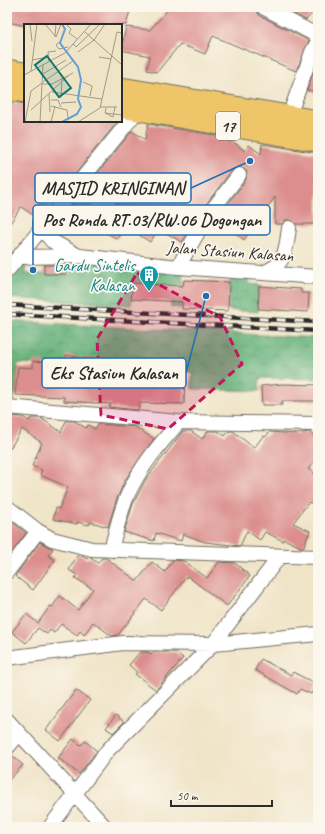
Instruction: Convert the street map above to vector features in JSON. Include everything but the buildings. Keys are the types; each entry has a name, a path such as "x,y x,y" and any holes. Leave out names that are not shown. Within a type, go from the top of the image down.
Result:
{"highway":[{"path":"7,70 24,73"},
{"path":"7,89 24,92"},
{"name":"17","path":"130,99 289,116 318,121"},
{"name":"17","path":"130,99 318,140"}],"street":[{"path":"263,7 318,36"},
{"path":"289,116 312,52 318,41"},
{"path":"122,111 130,99"},
{"path":"7,271 42,229 114,122"},
{"path":"178,267 206,218 239,175"},
{"path":"265,272 275,268 282,260 289,228"},
{"path":"42,229 52,240 80,256"},
{"name":"Jalan Stasiun Kalasan","path":"19,257 80,256 178,267 265,272 318,277"},
{"path":"7,407 179,422 318,424"},
{"path":"111,550 124,503 133,483 159,445 179,422"},
{"path":"7,507 38,531 52,539 92,549 318,557"},
{"path":"7,572 38,531"},
{"path":"50,827 108,750 213,644 280,556"},
{"path":"7,658 123,643 213,644 318,634"},
{"path":"7,720 105,827"},
{"path":"7,748 20,734"}],"highlighted area":[{"path":"137,273 220,317 242,364 168,429 101,415 97,339"}],"green space":[{"path":"70,261 184,270 181,308 171,307 171,301 166,301 167,285 133,283 131,305 7,298 7,280 19,266 26,266 26,274 71,274"},
{"path":"230,273 249,274 249,284 259,285 258,312 229,310"},
{"path":"7,321 318,338 318,379 260,378 259,391 192,389 192,372 18,363 14,402 7,401"}],"railway":[{"path":"7,305 318,322"},
{"path":"7,314 318,331"}],"place":[{"name":"MASJID KRINGINAN","path":"250,161"},
{"name":"Pos Ronda RT.03/RW.06 Dogongan","path":"33,270"},
{"name":"Gardu Sintelis Kalasan","path":"149,292"},
{"name":"Eks Stasiun Kalasan","path":"206,296"}]}
